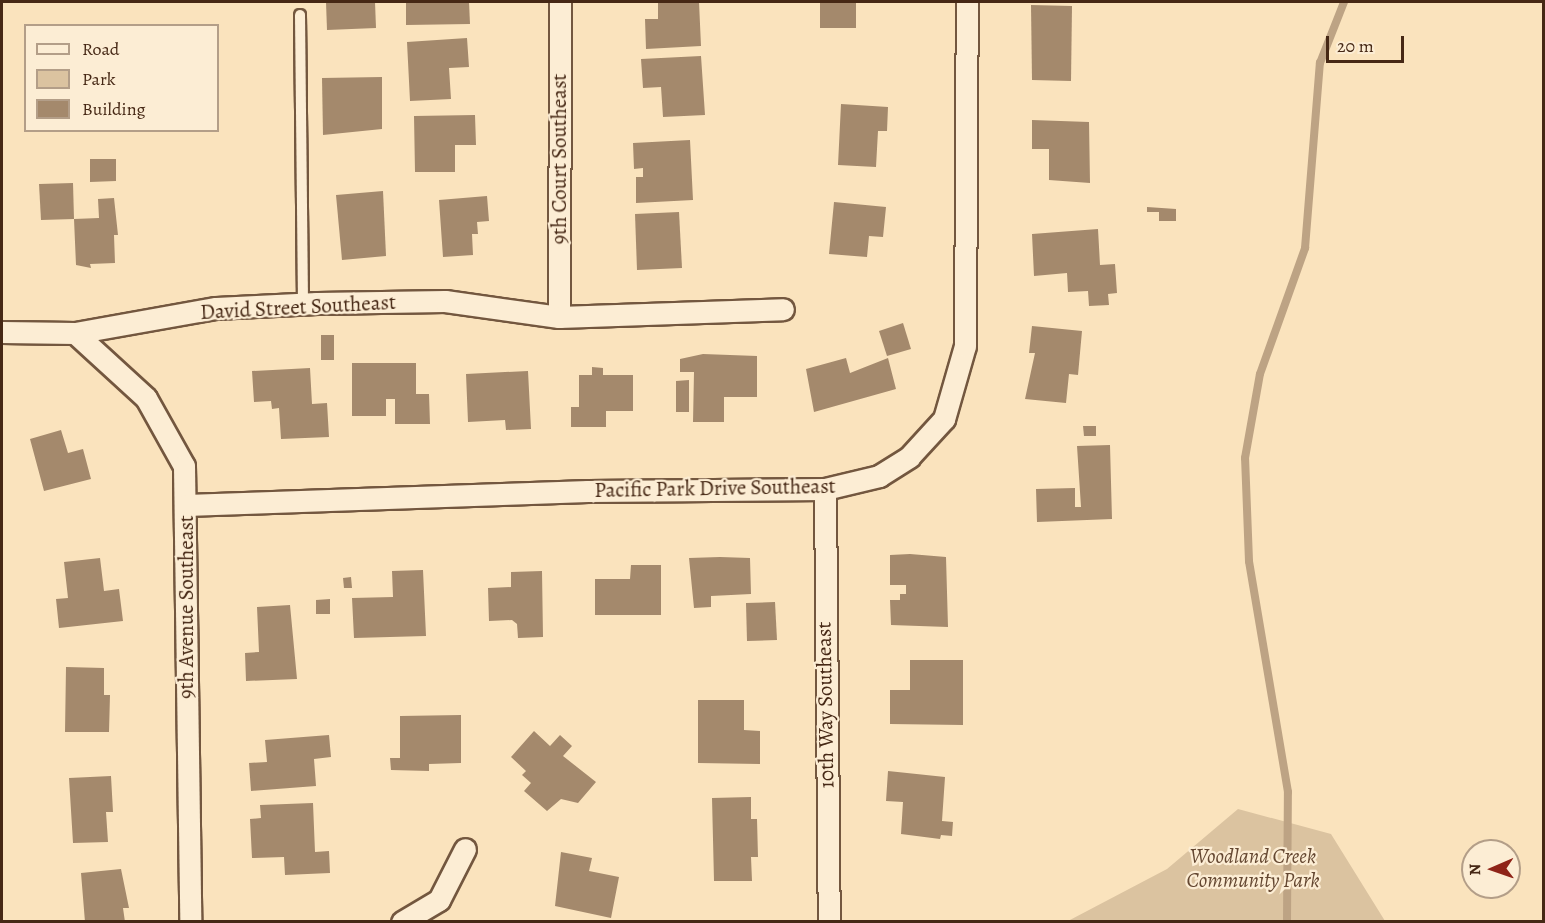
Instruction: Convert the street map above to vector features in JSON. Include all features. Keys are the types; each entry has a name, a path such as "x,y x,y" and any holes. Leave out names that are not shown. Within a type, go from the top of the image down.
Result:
{"street":[{"name":"9th Court Southeast","path":"559,317 560,2"},
{"name":"Pacific Park Drive Southeast","path":"186,505 588,491 825,489 879,476 909,457 944,419 965,346 967,2"},
{"name":"David Street Southeast","path":"2,332 75,333 216,308 303,304 445,301 559,317 783,309"},
{"name":"9th Avenue Southeast","path":"75,333 146,398 168,430 184,466 189,921"},
{"name":"10th Way Southeast","path":"825,489 829,921"},
{"path":"402,921 439,900 465,849"},
{"path":"190,900 205,921"}],"lane":[{"path":"300,15 303,304"}],"green space":[{"name":"Woodland Creek Community Park","path":"1238,809 1331,834 1385,921 1068,921 1167,869"}],"building":[{"path":"326,2 375,2 376,28 327,30"},
{"path":"406,2 469,2 470,24 406,25"},
{"path":"658,2 699,2 701,46 646,49 645,19 658,19"},
{"path":"820,2 856,2 856,28 820,28"},
{"path":"1031,5 1072,6 1071,81 1032,80"},
{"path":"467,38 469,67 449,68 451,99 410,101 407,42"},
{"path":"701,56 705,115 663,117 661,87 643,88 641,59"},
{"path":"382,77 382,129 323,135 322,78"},
{"path":"841,104 888,107 887,131 878,131 876,167 838,165"},
{"path":"475,115 476,145 455,145 455,172 415,172 414,116"},
{"path":"1032,120 1089,122 1090,183 1049,180 1049,149 1032,149"},
{"path":"690,140 693,200 636,203 636,177 643,177 643,168 634,169 633,143"},
{"path":"90,159 116,159 116,181 90,182"},
{"path":"73,183 74,219 41,220 39,184"},
{"path":"383,191 386,256 342,260 336,195"},
{"path":"487,196 489,221 477,222 478,234 472,234 473,255 443,257 439,200"},
{"path":"114,198 118,235 114,235 115,263 90,264 91,268 76,265 74,219 99,218 98,199"},
{"path":"834,202 886,207 883,237 869,236 867,257 829,254"},
{"path":"1147,207 1176,209 1176,221 1159,221 1159,212 1147,212"},
{"path":"679,212 682,268 637,270 635,214"},
{"path":"1098,229 1100,265 1115,264 1117,293 1108,294 1109,305 1089,306 1088,291 1068,292 1067,273 1034,276 1032,234"},
{"path":"903,323 911,349 887,356 879,331"},
{"path":"1032,326 1082,331 1078,375 1069,374 1066,403 1025,399 1035,353 1029,353"},
{"path":"321,335 334,335 334,360 321,360"},
{"path":"703,354 757,356 757,397 724,397 724,422 693,422 694,372 680,372 680,359"},
{"path":"846,358 850,373 888,358 896,389 814,412 806,369"},
{"path":"352,363 416,363 416,394 429,394 430,424 395,424 395,399 386,399 386,416 352,416"},
{"path":"592,367 603,368 603,375 633,375 633,411 606,411 606,427 571,427 571,407 579,407 579,375 592,375"},
{"path":"310,368 312,404 327,403 329,437 281,439 279,408 272,409 271,401 254,402 252,371"},
{"path":"528,371 531,429 506,430 505,420 468,422 466,374"},
{"path":"689,380 689,412 676,412 676,381"},
{"path":"1083,426 1096,426 1096,436 1084,436"},
{"path":"61,430 68,453 83,449 91,479 44,491 30,439"},
{"path":"1110,445 1112,519 1037,522 1036,489 1075,488 1075,507 1081,507 1077,446"},
{"path":"890,555 946,557 948,627 891,625 890,600 900,600 900,594 906,594 906,585 890,585"},
{"path":"100,558 104,591 119,589 123,621 59,628 56,599 68,598 64,562"},
{"path":"689,558 750,558 751,594 711,596 711,607 694,608"},
{"path":"631,565 661,565 661,615 595,615 595,579 630,579"},
{"path":"423,570 426,636 354,638 352,598 393,597 392,571"},
{"path":"542,571 543,637 518,638 517,624 512,620 489,621 488,588 511,587 511,572"},
{"path":"351,577 352,588 344,588 343,578"},
{"path":"330,599 330,614 316,614 316,600"},
{"path":"775,602 777,640 747,641 746,603"},
{"path":"290,605 297,679 246,681 245,653 259,652 257,607"},
{"path":"910,660 963,660 963,725 890,724 890,690 910,690"},
{"path":"66,667 104,668 104,695 110,695 109,732 65,732"},
{"path":"698,700 744,700 744,730 760,731 760,764 698,763"},
{"path":"461,715 461,763 429,764 429,771 391,770 390,758 400,758 400,716"},
{"path":"534,731 550,746 560,735 572,746 563,756 596,782 578,803 561,799 547,811 524,791 531,783 522,775 526,771 511,757"},
{"path":"329,735 331,757 314,759 316,786 251,791 249,763 267,762 265,740"},
{"path":"888,771 945,777 942,821 953,822 952,836 941,835 940,839 901,834 903,802 886,801"},
{"path":"111,776 113,812 106,812 108,842 73,843 69,778"},
{"path":"751,797 751,819 757,819 758,857 751,857 752,881 714,881 712,798"},
{"path":"313,803 315,852 329,851 330,873 285,875 284,857 252,858 250,819 261,818 260,805"},
{"path":"561,852 592,858 589,871 619,877 611,918 555,906"},
{"path":"121,869 129,908 123,908 125,922 85,922 81,873"}],"waterway":[{"path":"1287,922 1288,792 1249,561 1245,458 1260,374 1305,248 1320,63 1344,2"}]}
